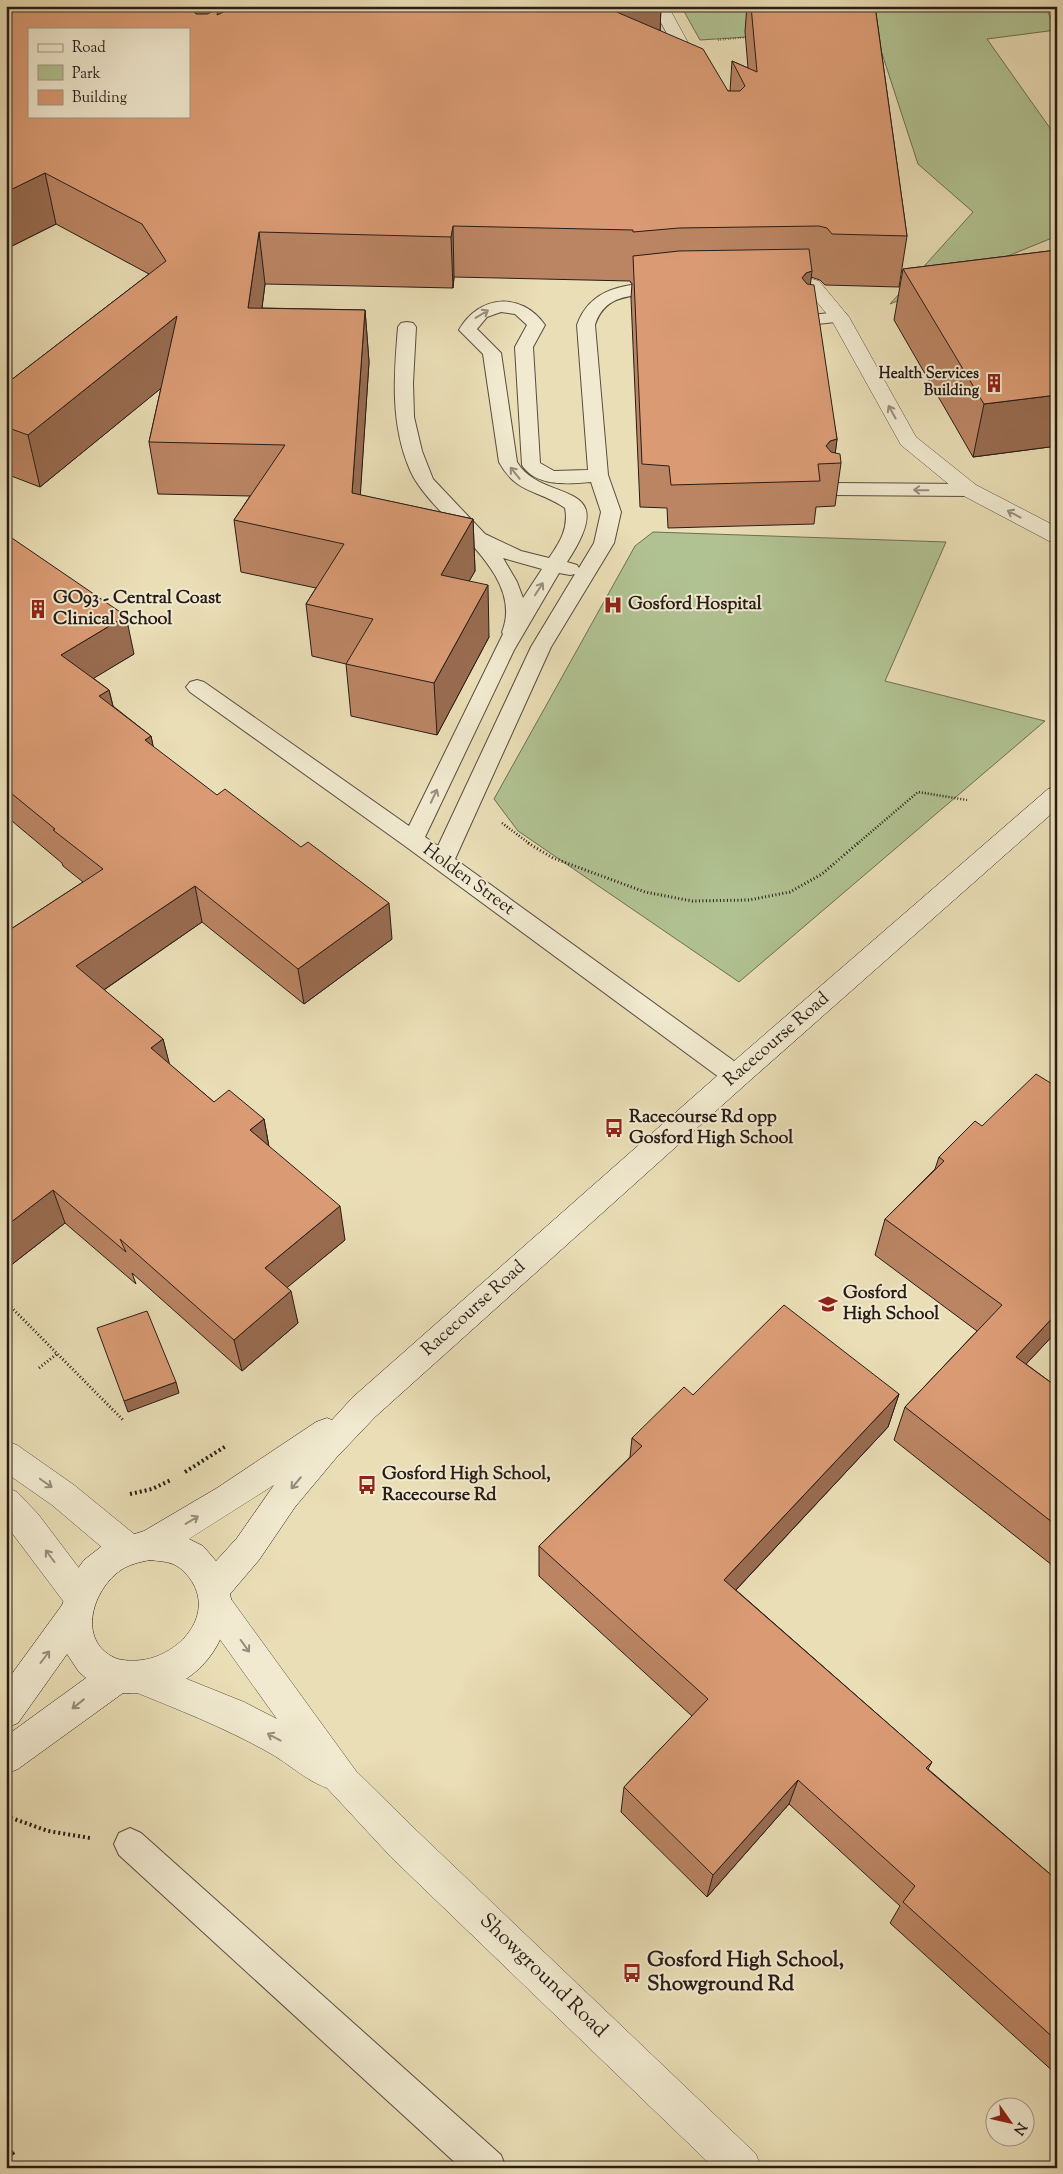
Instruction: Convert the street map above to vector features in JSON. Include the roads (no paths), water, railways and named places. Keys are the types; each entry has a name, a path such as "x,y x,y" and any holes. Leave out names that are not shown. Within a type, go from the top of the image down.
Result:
{"main road":[{"path":"660,6 702,83"},
{"path":"803,285 839,317 908,441 969,490 1057,536"},
{"name":"Racecourse Road","path":"214,1598 296,1483 325,1448 364,1407 1057,794"},
{"name":"Racecourse Road","path":"139,1547 228,1498 364,1407"},
{"path":"6,1455 139,1547"},
{"path":"6,1502 28,1525 77,1604 76,1630 80,1646 90,1659 102,1669 130,1677"},
{"path":"6,1711 77,1604 91,1575 108,1560 139,1547 171,1547 190,1556 204,1570 214,1598 209,1630 198,1648 183,1663 163,1673 130,1677 90,1695 6,1757"},
{"name":"Showground Road","path":"214,1598 344,1783 404,1844 742,2168"},
{"name":"Showground Road","path":"130,1677 232,1714 283,1742 344,1783"}],"lane":[{"path":"442,861 540,647 604,543 611,512 598,475 587,318 597,304 617,294 630,290 686,286"},
{"path":"504,650 538,590 569,544 575,530 576,514 574,505 566,498 519,479 512,471 508,462 492,352 468,330 471,321 478,314 492,308 507,307 521,310 532,317 536,325 524,347 531,465 545,475 566,477 598,475"},
{"path":"808,320 839,317"},
{"path":"407,327 402,394 404,414 420,472 432,491 486,548 499,568 516,606 516,621 504,650 413,840"},
{"path":"832,489 969,490"},
{"path":"470,529 500,551 514,557 586,572"},
{"name":"Holden Street","path":"197,687 413,840 736,1076"},
{"path":"130,1844 488,2168"}],"railway":[{"path":"6,2147 25,2168"}],"place":[{"name":"Health Services Building","path":"994,383"},
{"name":"Gosford Hospital","path":"613,605"},
{"name":"GO93 - Central Coast Clinical School","path":"38,609"},
{"name":"Racecourse Rd opp Gosford High School","path":"614,1128"},
{"name":"Gosford High School","path":"828,1304"},
{"name":"Gosford High School, Racecourse Rd","path":"367,1485"},
{"name":"Gosford High School, Showground Rd","path":"632,1973"}]}
